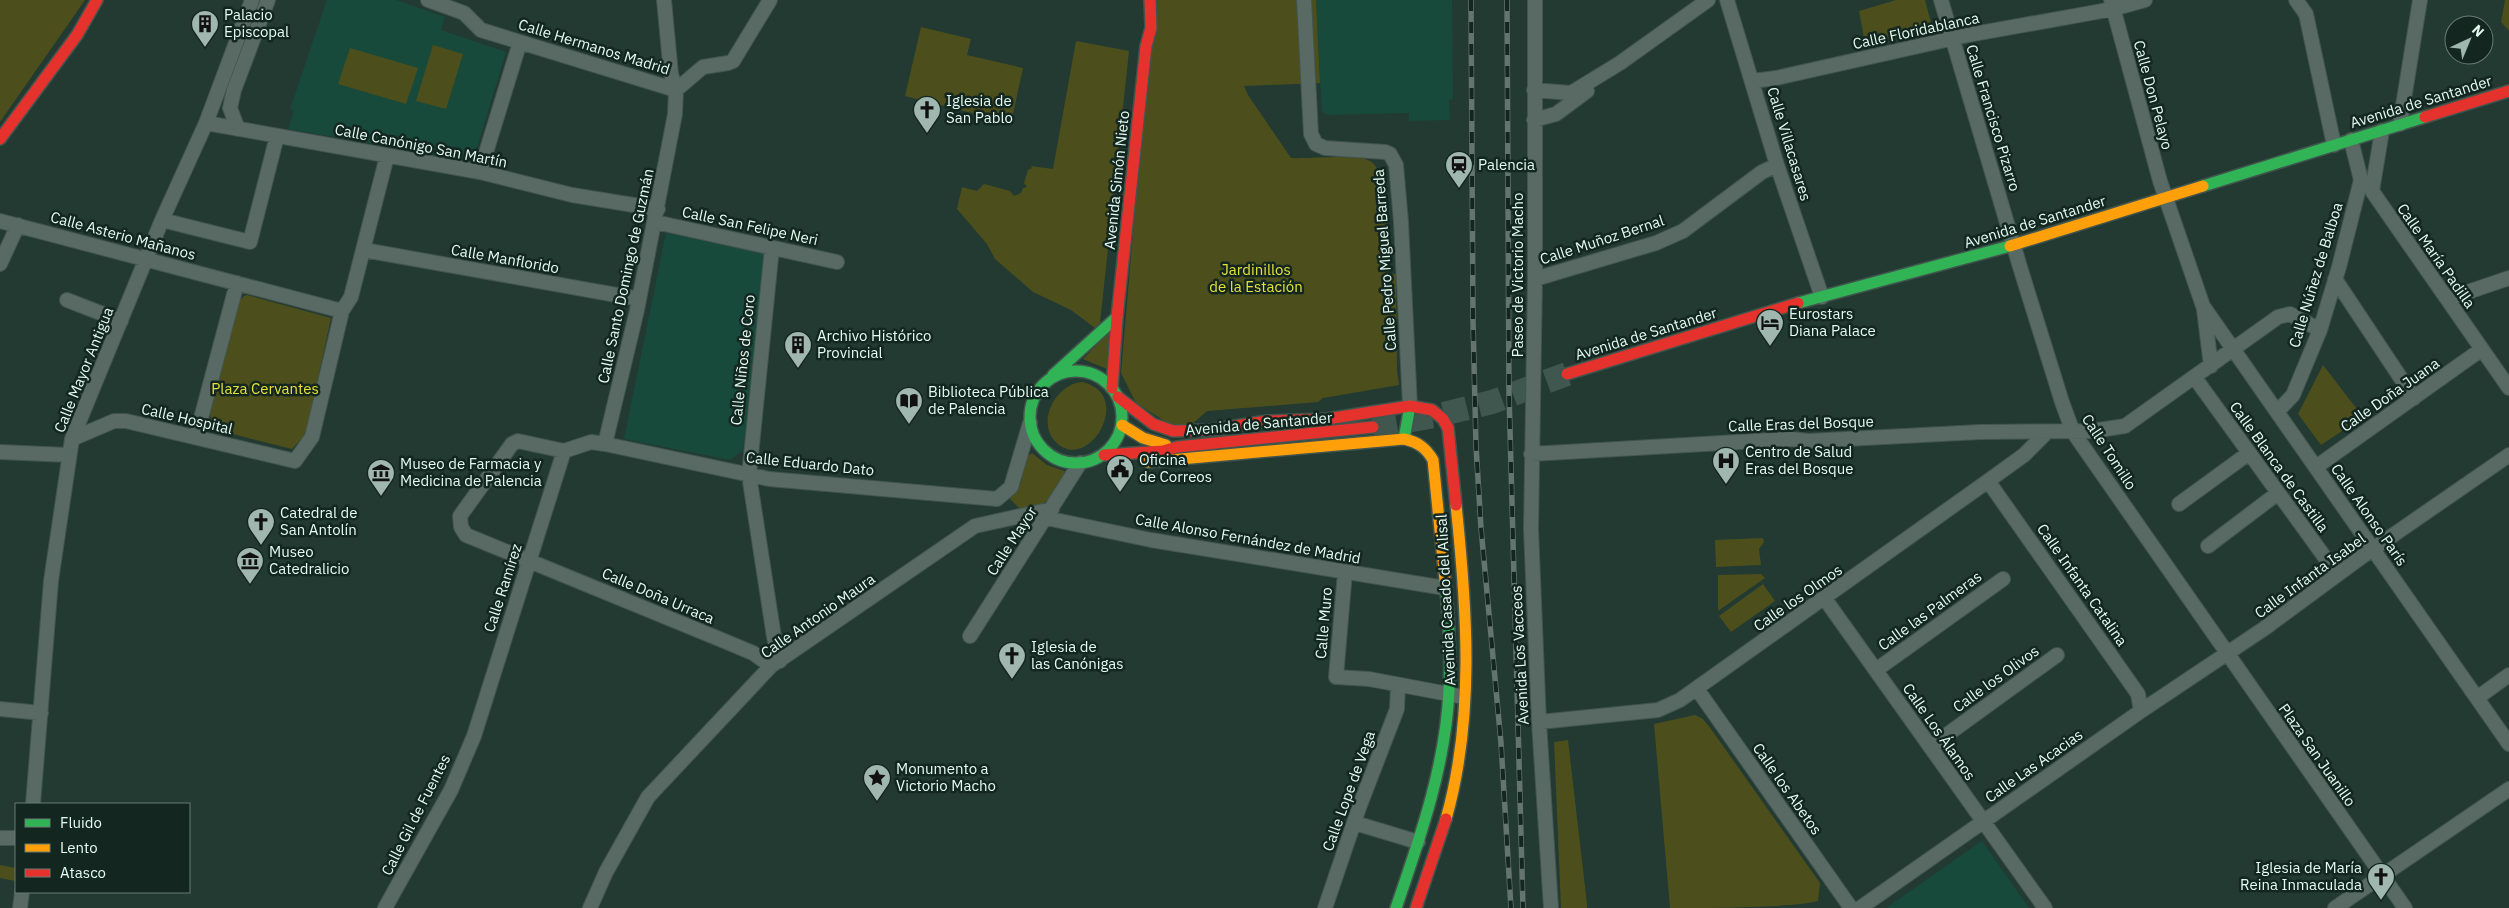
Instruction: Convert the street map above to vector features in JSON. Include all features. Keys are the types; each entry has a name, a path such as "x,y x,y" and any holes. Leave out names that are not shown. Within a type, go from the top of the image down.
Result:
{"main road":[{"path":"0,139 77,35 97,0"},
{"name":"Avenida Simón Nieto","path":"1139,0 1146,46"},
{"name":"Avenida Simón Nieto","path":"1115,393 1117,317 1146,46 1151,28 1150,0"},
{"name":"Avenida de Santander","path":"1567,374 1822,297 2014,245 2509,91"},
{"path":"1047,381 1065,372 1086,372 1096,375 1153,424 1173,431 1187,432 1267,422 1327,419 1410,406 1404,439 1167,461 1085,462 1057,459 1039,445 1030,423 1033,400 1047,381 1117,317"},
{"path":"1104,454 1116,441 1122,425 1122,411 1115,393"},
{"name":"Avenida Casado del Alisal","path":"1410,406 1432,410 1443,419 1448,428 1466,653 1465,697 1458,769 1438,841 1416,908"},
{"path":"1122,425 1136,436 1149,442 1177,447"},
{"name":"Avenida de Santander","path":"1177,447 1373,427"},
{"name":"Avenida Casado del Alisal","path":"1396,908 1418,842 1444,735 1450,661 1433,460 1427,449 1416,442 1404,439"},
{"path":"1085,462 1104,454 1163,451 1177,447"}],"street":[{"name":"Calle Mayor Antigua","path":"33,803 51,581 72,438 162,220 206,123 252,0"},
{"path":"238,129 230,108 234,90 268,0"},
{"name":"Calle Hermanos Madrid","path":"428,0 464,13 481,30 676,90"},
{"name":"Calle Santo Domingo de Guzmán","path":"604,444 657,216 675,114 676,90 670,74 664,0"},
{"path":"676,90 703,67 728,64 733,60 770,0"},
{"name":"Calle Pedro Miguel Barreda","path":"1304,0 1311,134 1316,144 1325,148 1385,152 1390,154 1396,164 1401,222 1410,406"},
{"name":"Paseo de Victorio Macho","path":"1532,401 1535,278 1535,0"},
{"path":"1534,120 1556,114 1620,63 1708,0"},
{"name":"Calle Villacasares","path":"1727,0 1777,165 1822,297"},
{"name":"Calle Francisco Pizarro","path":"1941,0 2014,245"},
{"name":"Calle Floridablanca","path":"1753,81 1776,78 2112,4 2145,0"},
{"path":"2400,124 2420,0"},
{"path":"2294,1 2306,14 2334,145"},
{"name":"Calle Don Pelayo","path":"2112,4 2166,198"},
{"path":"480,172 520,42"},
{"path":"1534,90 1571,93 1620,63"},
{"name":"Calle Canónigo San Martín","path":"206,123 480,172 657,216"},
{"name":"Calle María Padilla","path":"2382,131 2372,191 2509,388"},
{"path":"162,220 250,242 277,136"},
{"name":"Calle Núñez de Balboa","path":"2277,412 2293,395 2320,330 2335,279 2361,180 2351,140"},
{"path":"196,437 237,283 342,311 351,296 387,156"},
{"name":"Calle Muñoz Bernal","path":"1535,278 1656,244 1682,231 1762,172 1777,165"},
{"name":"Calle Alonso París","path":"2166,198 2203,306 2211,366"},
{"name":"Calle San Felipe Neri","path":"657,216 772,248 837,262"},
{"name":"Calle Asterio Mañanos","path":"0,221 237,283"},
{"path":"0,264 18,225"},
{"name":"Calle Tomillo","path":"2014,245 2073,432 2227,653"},
{"name":"Calle Niños de Coro","path":"772,248 749,475 774,637 776,663"},
{"name":"Calle Manflorido","path":"364,250 639,299"},
{"path":"2447,299 2509,278"},
{"path":"2335,279 2414,398"},
{"path":"67,300 121,321"},
{"name":"Calle Alonso París","path":"2203,306 2509,744"},
{"name":"Calle Hospital","path":"72,438 98,427 120,421 196,437 295,462 312,437 342,311"},
{"name":"Calle Eras del Bosque","path":"1531,454 1791,439 1808,441 2014,432 2073,432 2125,426 2195,378 2278,317 2290,314 2320,330"},
{"name":"Calle Doña Juana","path":"2316,467 2482,349"},
{"name":"Calle Blanca de Castilla","path":"2195,378 2337,574"},
{"name":"Avenida Los Vacceos","path":"1532,401 1531,529 1539,722 1552,908"},
{"name":"Calle Eduardo Dato","path":"564,451 591,442 749,475 997,499 1011,487 1030,423"},
{"path":"2014,432 2022,443 2024,454"},
{"name":"Calle los Olmos","path":"1539,722 1658,710 1680,700 1825,599 1988,481 2024,454 2047,432"},
{"name":"Calle Doña Urraca","path":"564,451 515,442 460,516 461,527 466,535 776,663"},
{"name":"Calle Ramírez","path":"474,736 564,451"},
{"path":"0,452 68,455"},
{"path":"2179,504 2249,453"},
{"name":"Calle Infanta Isabel","path":"2227,653 2509,455"},
{"name":"Calle Mayor","path":"970,636 1085,462"},
{"name":"Calle Infanta Catalina","path":"1988,481 2138,694 2141,711"},
{"path":"2208,546 2278,493"},
{"name":"Calle Alonso Fernández de Madrid","path":"1049,514 1150,540 1445,588"},
{"name":"Calle Antonio Maura","path":"590,908 640,808 683,759 776,663 976,526 1049,514"},
{"name":"Calle Muro","path":"1345,572 1336,677 1369,679 1398,685"},
{"name":"Calle las Palmeras","path":"1876,670 2003,579"},
{"name":"Calle Los Álamos","path":"1825,599 2045,908"},
{"name":"Calle Las Acacias","path":"1860,908 2227,653"},
{"name":"Plaza San Juanillo","path":"2227,653 2405,908"},
{"name":"Calle los Olivos","path":"1930,747 2057,655"},
{"path":"2477,698 2509,675"},
{"path":"1398,685 1465,697"},
{"name":"Calle Lope de Vega","path":"1325,908 1397,709 1398,685"},
{"name":"Calle los Abetos","path":"1697,689 1851,908"},
{"path":"0,709 40,713"},
{"name":"Calle Gil de Fuentes","path":"385,908 451,790 474,736"},
{"path":"2335,908 2509,789"},
{"path":"1355,822 1418,842"},
{"path":"0,838 15,838"},
{"path":"20,908 22,893"}],"shaded area":[{"path":"327,0 396,0 445,17 441,30 506,52 473,161 288,129 294,111 290,109"},
{"path":"1316,0 1452,0 1453,99 1449,100 1450,120 1409,121 1409,113 1328,115 1322,112"},
{"path":"666,233 765,254 744,443 742,451 730,460 624,439"},
{"path":"1982,841 2029,908 1886,908 1976,845"}],"green space":[{"path":"0,0 85,0 0,122"},
{"name":"Jardinillos de la Estación","path":"1153,0 1316,0 1320,83 1244,86 1248,95 1291,158 1352,157 1368,160 1376,167 1382,179 1387,211 1388,274 1396,274 1397,371 1399,385 1323,398 1318,402 1207,411 1190,426 1171,425 1136,403 1121,373"},
{"path":"1896,0 1925,0 1933,30 1865,43 1859,11"},
{"path":"2505,0 2509,0 2509,31 2501,22"},
{"path":"921,27 971,39 967,55 1023,68 1011,123 905,96"},
{"path":"1076,41 1129,51 1100,323 1095,328 1071,310 1033,292 995,259 987,244 957,209 962,187 977,191 984,184 1010,191 1014,196 1021,193 1023,188 1027,187 1024,183 1028,170 1032,168 1031,166 1053,169"},
{"path":"433,45 463,54 446,109 416,101"},
{"path":"350,48 418,68 406,104 338,84"},
{"name":"Plaza Cervantes","path":"247,295 331,318 306,434 292,449 213,429 209,410 233,308"},
{"path":"1110,331 1107,369 1083,359"},
{"path":"2323,365 2363,417 2321,445 2298,414"},
{"path":"1082,382 1098,389 1105,401 1106,416 1101,430 1091,442 1080,449 1067,449 1054,440 1049,432 1049,413 1052,404 1065,389 1073,384"},
{"path":"1032,453 1047,465 1067,472 1050,498 1039,505 1022,511 1009,498 1021,483 1025,458"},
{"path":"1763,538 1764,542 1759,549 1761,565 1716,567 1715,540"},
{"path":"1761,574 1765,578 1718,611 1718,575"},
{"path":"1763,584 1775,601 1731,632 1719,616"},
{"path":"1695,715 1703,719 1711,729 1820,883 1818,901 1768,906 1670,908 1654,724"},
{"path":"1568,740 1587,908 1561,908 1554,742"},
{"path":"0,865 15,868 15,881 0,878"}],"tunnel":[{"path":"1373,427 1435,416 1492,402 1567,374"}],"railway":[{"path":"1471,0 1473,321 1476,446 1481,528 1501,743 1511,908"},
{"path":"1507,0 1509,393 1523,908"}],"traffic: fast":[{"path":"2203,186 2425,117"},
{"path":"1798,303 2010,246"},
{"path":"1053,375 1117,317"},
{"path":"1076,371 1094,374 1109,384 1119,399 1122,417 1119,435 1109,450 1094,460 1076,463 1058,460 1043,450 1033,435 1030,417 1033,399 1043,384 1058,374 1076,371"},
{"path":"1404,439 1410,406"},
{"path":"1396,908 1423,828 1443,745 1450,678 1446,590"}],"traffic: slow":[{"path":"2010,246 2203,186"},
{"path":"1122,425 1143,438 1166,445"},
{"path":"1147,462 1404,439 1413,442 1424,449 1433,460 1446,590"},
{"path":"1446,819 1455,780 1465,702 1465,623 1456,505"}],"traffic: jam":[{"path":"0,139 77,35 97,0"},
{"path":"1112,388 1117,317 1146,46 1151,28 1150,0"},
{"path":"2425,117 2509,91"},
{"path":"1567,374 1798,303"},
{"path":"1118,397 1153,424 1173,431 1210,430 1267,421 1327,419 1410,406 1432,410 1443,419 1448,428 1456,505"},
{"path":"1104,455 1163,451 1177,447 1373,427"},
{"path":"1416,908 1446,819"}],"place":[{"name":"Palacio Episcopal","path":"205,48"},
{"name":"Iglesia de San Pablo","path":"927,134"},
{"name":"Palencia","path":"1459,189"},
{"name":"Eurostars Diana Palace","path":"1770,347"},
{"name":"Archivo Histórico Provincial","path":"798,369"},
{"name":"Biblioteca Pública de Palencia","path":"909,425"},
{"name":"Centro de Salud Eras del Bosque","path":"1726,485"},
{"name":"Oficina de Correos","path":"1120,493"},
{"name":"Museo de Farmacia y Medicina de Palencia","path":"381,497"},
{"name":"Catedral de San Antolín","path":"261,546"},
{"name":"Museo Catedralicio","path":"250,585"},
{"name":"Iglesia de las Canónigas","path":"1012,680"},
{"name":"Monumento a Victorio Macho","path":"877,802"},
{"name":"Iglesia de María Reina Inmaculada","path":"2381,901"}]}
